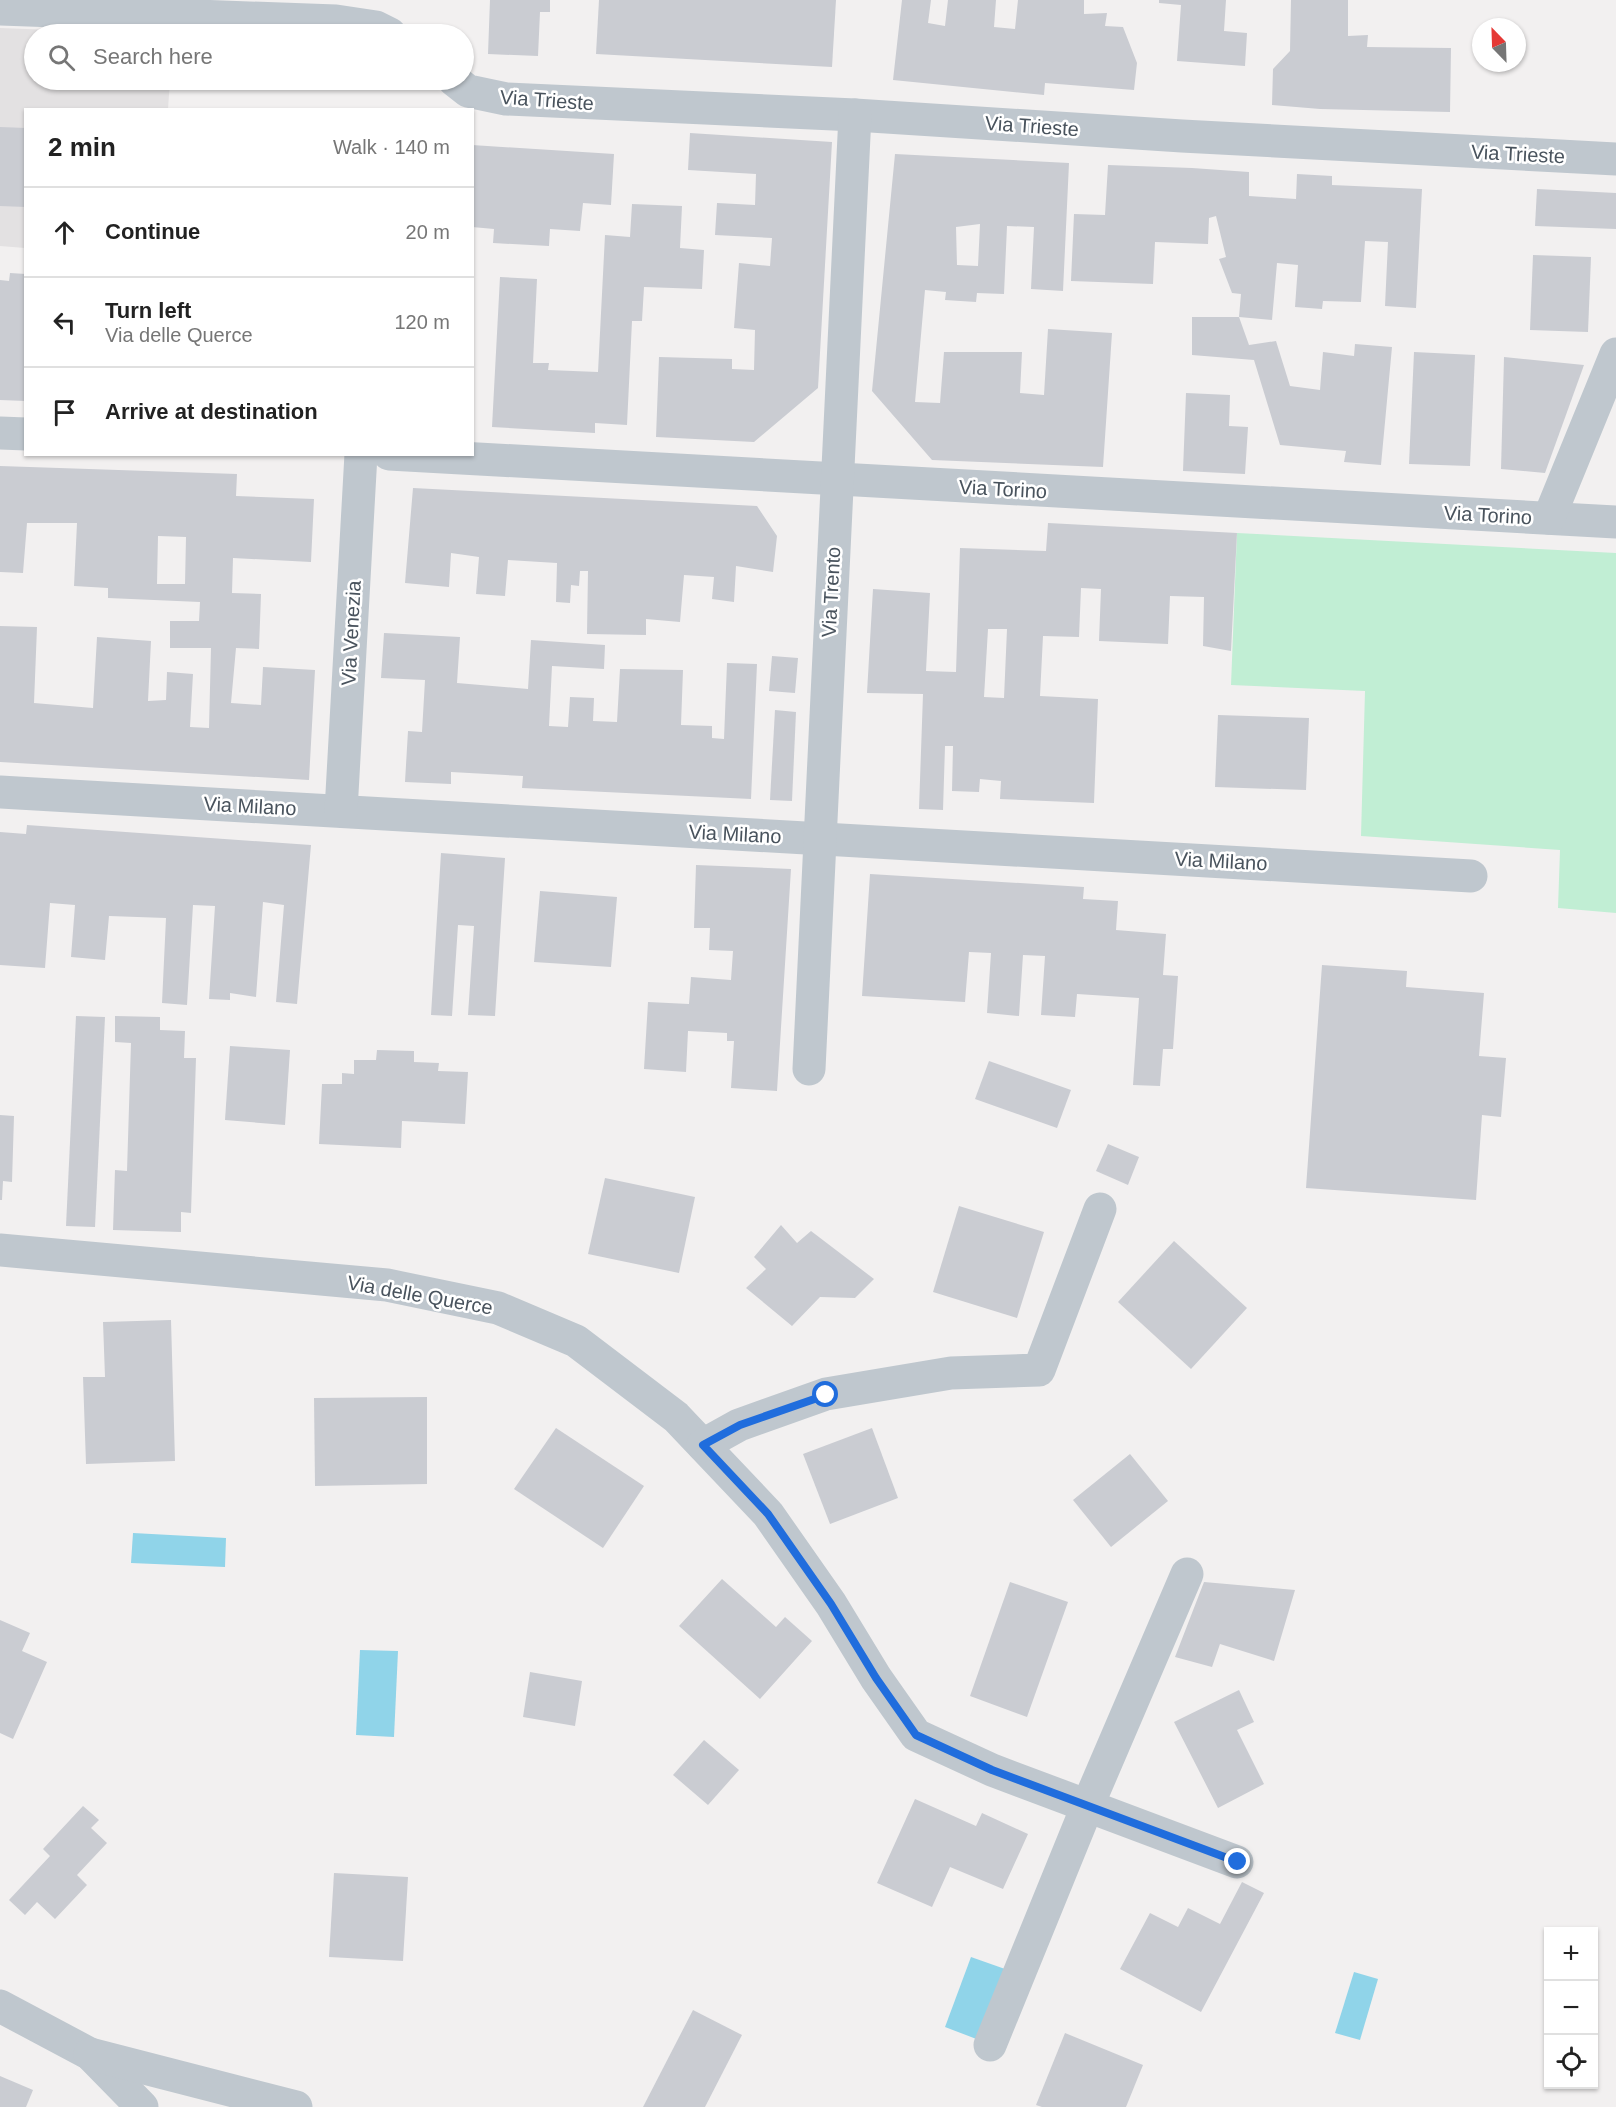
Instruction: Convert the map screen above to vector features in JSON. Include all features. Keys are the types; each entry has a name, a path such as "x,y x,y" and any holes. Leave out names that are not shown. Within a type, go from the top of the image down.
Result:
{"street":[{"path":"0,9 336,21 356,24"},
{"name":"Via Trieste","path":"467,90 506,99 855,115 1616,159"},
{"name":"Via Trento","path":"809,1069 855,115"},
{"path":"1549,518 1616,354"},
{"path":"0,433 24,434"},
{"name":"Via Venezia","path":"342,811 361,456"},
{"name":"Via Torino","path":"423,456 1616,522"},
{"name":"Via Milano","path":"0,792 1471,876"},
{"path":"703,1445 740,1425 826,1395 951,1373 1039,1370 1100,1209"},
{"name":"Via delle Querce","path":"0,1250 387,1286 498,1308 576,1341 676,1417 768,1514 831,1604 876,1678 916,1735 992,1770 1238,1862"},
{"path":"990,2044 1087,1807 1187,1574"},
{"path":"0,2006 90,2054 296,2107"},
{"path":"90,2054 142,2107"}],"shaded area":[{"path":"0,28 24,29 24,90 169,90 168,108 24,108 24,248 0,246"}],"green space":[{"path":"1237,533 1616,553 1616,913 1558,908 1560,850 1361,836 1365,691 1231,685"}],"water":[{"path":"133,1533 226,1538 225,1567 131,1563"},
{"path":"360,1650 398,1651 394,1737 356,1735"},
{"path":"971,1957 1005,1969 979,2040 945,2027"},
{"path":"1354,1972 1378,1979 1360,2040 1335,2033"}],"building":[{"path":"490,0 550,0 550,12 540,12 538,56 488,54"},
{"path":"599,0 836,0 832,67 596,54"},
{"path":"902,0 931,0 928,23 945,26 948,0 996,0 994,27 1015,29 1018,0 1084,0 1084,14 1107,13 1105,26 1123,27 1137,63 1134,90 1045,83 1044,95 893,80"},
{"path":"1159,0 1226,0 1224,31 1247,33 1245,66 1177,61 1181,5 1159,3"},
{"path":"1291,0 1348,0 1348,36 1368,35 1367,47 1451,48 1450,112 1320,109 1272,105 1273,69 1290,51"},
{"path":"0,127 24,128 24,207 0,206"},
{"path":"690,133 832,142 818,388 754,442 656,437 659,357 732,359 732,369 754,370 755,330 734,328 739,263 770,266 772,238 715,235 717,203 755,205 756,174 688,170"},
{"path":"474,145 614,154 611,205 583,203 580,231 550,229 549,246 493,243 494,229 474,227"},
{"path":"895,154 1069,163 1063,291 1031,289 1034,227 1007,226 1004,294 977,293 976,302 945,300 946,292 925,290 915,402 940,403 944,352 1022,352 1020,393 1044,395 1048,329 1112,333 1103,467 932,460 872,391","holes":["980,224 978,266 957,265 956,227"]},
{"path":"1108,165 1249,172 1249,196 1296,199 1297,174 1332,176 1332,185 1422,189 1416,308 1385,306 1388,242 1365,241 1361,302 1323,301 1322,309 1295,307 1298,265 1277,263 1272,320 1239,317 1241,294 1232,293 1219,259 1226,257 1216,216 1209,218 1208,244 1155,242 1153,284 1071,281 1074,214 1105,215"},
{"path":"1537,189 1616,193 1616,229 1535,226"},
{"path":"632,204 682,206 680,248 704,250 702,289 644,287 642,321 632,321 627,425 595,423 595,433 492,427 500,277 537,279 533,363 549,363 548,370 598,372 605,235 630,237"},
{"path":"1533,255 1591,257 1588,332 1530,330"},
{"path":"10,273 24,274 24,401 0,400 0,280 9,281"},
{"path":"1192,317 1239,317 1249,345 1276,341 1290,386 1320,390 1323,352 1354,356 1355,344 1392,347 1381,465 1344,462 1346,451 1280,445 1254,360 1192,355"},
{"path":"1414,352 1475,355 1470,466 1409,464"},
{"path":"1504,357 1584,365 1545,473 1501,469"},
{"path":"1186,393 1230,395 1229,426 1248,427 1245,474 1183,471"},
{"path":"0,466 237,474 236,496 314,499 311,562 233,558 232,593 261,594 259,649 236,648 231,703 261,705 263,667 315,670 309,780 0,762 0,626 37,627 34,703 93,708 97,637 151,641 148,701 166,700 167,672 193,674 190,727 209,728 211,648 170,648 170,621 199,621 200,602 108,598 108,588 74,586 77,523 27,523 23,573 0,572","holes":["158,536 186,537 185,584 157,584"]},
{"path":"413,488 757,506 777,536 773,572 736,566 734,602 712,599 714,577 684,575 680,622 646,619 646,635 587,634 588,571 580,571 579,586 571,585 570,603 556,602 557,563 508,560 505,596 476,594 479,557 451,553 449,587 405,583"},
{"path":"1048,523 1237,533 1231,651 1203,646 1204,597 1170,596 1168,644 1099,641 1101,589 1081,588 1079,637 1043,636 1040,696 1098,699 1094,803 1000,799 1001,781 980,779 979,792 952,791 953,746 945,746 943,810 919,809 923,694 867,693 873,589 930,593 926,671 956,672 960,548 1046,551","holes":["988,629 1007,629 1004,698 984,697"]},
{"path":"384,633 460,637 457,683 528,689 531,640 605,645 604,669 552,666 549,726 568,727 570,697 594,698 593,721 617,722 620,669 683,670 681,725 712,726 712,738 724,739 727,663 757,664 751,799 522,788 523,776 451,772 451,784 405,782 408,731 422,732 425,680 381,678"},
{"path":"772,656 798,658 795,693 769,691"},
{"path":"775,710 796,712 792,801 770,800"},
{"path":"1218,715 1309,718 1306,790 1215,787"},
{"path":"27,825 311,845 297,1004 276,1002 284,905 263,902 256,997 230,993 230,1000 209,999 215,906 193,905 187,1005 162,1003 166,918 109,916 105,960 71,957 75,905 50,903 45,968 0,965 0,832 26,834"},
{"path":"441,853 505,858 495,1016 468,1015 474,926 458,925 452,1016 431,1015"},
{"path":"696,865 791,869 777,1091 731,1088 734,1041 727,1041 727,1033 688,1031 686,1072 644,1069 648,1002 689,1004 691,977 731,980 733,951 709,950 710,928 694,928"},
{"path":"870,874 1084,887 1083,899 1118,901 1116,930 1166,934 1163,975 1178,976 1173,1049 1163,1049 1160,1086 1133,1085 1139,998 1077,994 1075,1017 1041,1015 1045,956 1023,955 1019,1016 987,1013 991,953 969,952 965,1002 862,996"},
{"path":"540,891 617,897 611,967 534,962"},
{"path":"1322,965 1407,971 1406,987 1484,993 1479,1056 1506,1058 1501,1117 1482,1115 1476,1200 1306,1188"},
{"path":"76,1016 105,1017 95,1227 66,1226"},
{"path":"115,1016 160,1017 160,1030 185,1031 184,1058 196,1058 191,1213 181,1212 181,1232 113,1230 115,1170 127,1171 131,1043 115,1042"},
{"path":"230,1046 290,1050 285,1125 225,1120"},
{"path":"377,1050 414,1051 414,1062 439,1063 438,1071 468,1072 465,1124 402,1121 401,1148 319,1144 322,1084 342,1084 342,1073 354,1074 354,1060 376,1060"},
{"path":"989,1061 1071,1090 1057,1128 975,1099"},
{"path":"0,1115 14,1116 12,1182 3,1181 2,1200 0,1200"},
{"path":"1108,1144 1139,1157 1128,1185 1096,1171"},
{"path":"605,1178 695,1197 679,1273 588,1254"},
{"path":"959,1206 1044,1232 1017,1318 933,1292"},
{"path":"781,1225 797,1243 811,1231 874,1279 855,1298 820,1297 792,1326 746,1288 766,1269 754,1257"},
{"path":"1174,1241 1247,1308 1191,1369 1118,1302"},
{"path":"171,1320 175,1461 86,1464 83,1377 105,1377 103,1322"},
{"path":"427,1397 427,1484 315,1486 314,1398"},
{"path":"556,1428 644,1486 603,1548 514,1489"},
{"path":"872,1428 898,1498 830,1524 803,1454"},
{"path":"1130,1454 1168,1501 1111,1547 1073,1500"},
{"path":"722,1579 776,1627 785,1617 812,1641 760,1699 679,1626"},
{"path":"1010,1582 1068,1602 1027,1717 970,1696"},
{"path":"1204,1582 1295,1590 1274,1661 1220,1644 1212,1667 1175,1657"},
{"path":"0,1620 30,1633 22,1651 47,1662 13,1739 0,1733"},
{"path":"530,1672 582,1681 575,1726 523,1717"},
{"path":"1239,1690 1254,1722 1237,1730 1264,1784 1218,1808 1174,1722"},
{"path":"704,1740 739,1770 708,1805 673,1775"},
{"path":"915,1799 976,1826 982,1813 1028,1834 1003,1889 950,1867 932,1907 877,1883"},
{"path":"83,1806 99,1820 91,1828 107,1843 77,1875 87,1885 55,1919 37,1902 25,1915 9,1900 50,1856 43,1849"},
{"path":"334,1873 408,1877 403,1961 329,1957"},
{"path":"1242,1882 1264,1893 1201,2012 1120,1969 1150,1913 1178,1927 1188,1908 1220,1924"},
{"path":"693,2010 742,2035 705,2107 643,2107"},
{"path":"1065,2033 1143,2065 1126,2107 1042,2107 1036,2105"},
{"path":"0,2076 33,2090 26,2107 0,2107"}],"route":[{"path":"826,1395 740,1425 703,1445 768,1514 831,1604 876,1678 916,1735 992,1770 1238,1862"}]}
